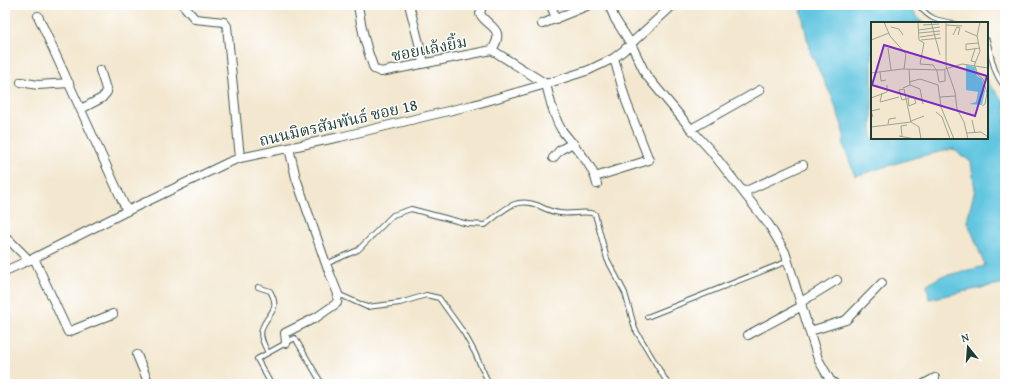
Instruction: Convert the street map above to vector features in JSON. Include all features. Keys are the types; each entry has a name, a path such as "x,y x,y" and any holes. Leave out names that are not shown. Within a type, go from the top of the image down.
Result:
{"street":[{"path":"183,5 195,19 224,22 227,26 240,158"},
{"name":"ซอยแล้งยิ้ม","path":"358,5 361,28 368,54 374,69 381,72 492,50 546,84"},
{"path":"411,5 410,8 424,63"},
{"path":"482,5 480,14 483,19 492,25 497,34 496,43 492,50"},
{"path":"551,5 556,19"},
{"path":"542,24 589,5"},
{"path":"609,5 615,20 631,44 646,75 690,129 711,151 769,225 785,252 818,359 830,380 835,384"},
{"name":"ถนนมิตรสัมพันธ์ ซอย 18","path":"5,271 127,211 240,158 340,137 473,105 589,70 614,58 673,5"},
{"path":"38,16 127,211"},
{"path":"546,84 554,114 561,128 589,165 596,180 649,160 626,101 614,58"},
{"path":"81,109 102,98 107,92 100,70"},
{"path":"21,82 38,85 69,83"},
{"path":"690,129 760,90"},
{"path":"553,158 560,150 573,143"},
{"path":"286,343 285,333 336,303 338,294 296,178 289,148"},
{"path":"744,192 803,165"},
{"path":"5,236 32,259 68,332 113,314"},
{"path":"748,335 802,304 837,280"},
{"path":"810,331 846,320 882,283"},
{"path":"138,354 149,384"},
{"path":"924,384 935,378"}],"lane":[{"path":"918,5 928,16 946,22"},
{"path":"988,44 994,70 998,79 1005,87"},
{"path":"326,264 358,250 393,215 411,209 468,224 486,225 509,206 518,202 536,205 550,212 566,214 590,212 594,214 607,259 625,293 635,329 668,384"},
{"path":"647,317 788,261"},
{"path":"258,287 270,291 273,302 274,310 262,328 261,336 268,353"},
{"path":"338,294 366,307 400,303 426,295 439,298 464,333 489,384"},
{"path":"271,384 257,359 295,338 322,384"}],"water":[{"path":"800,5 907,5 922,22 871,22 871,139 988,139 988,81 1005,102 1005,283 929,299 927,285 940,277 985,266 967,221 975,189 971,162 953,149 917,157 855,176 844,146 842,125 832,97 810,52"}]}
